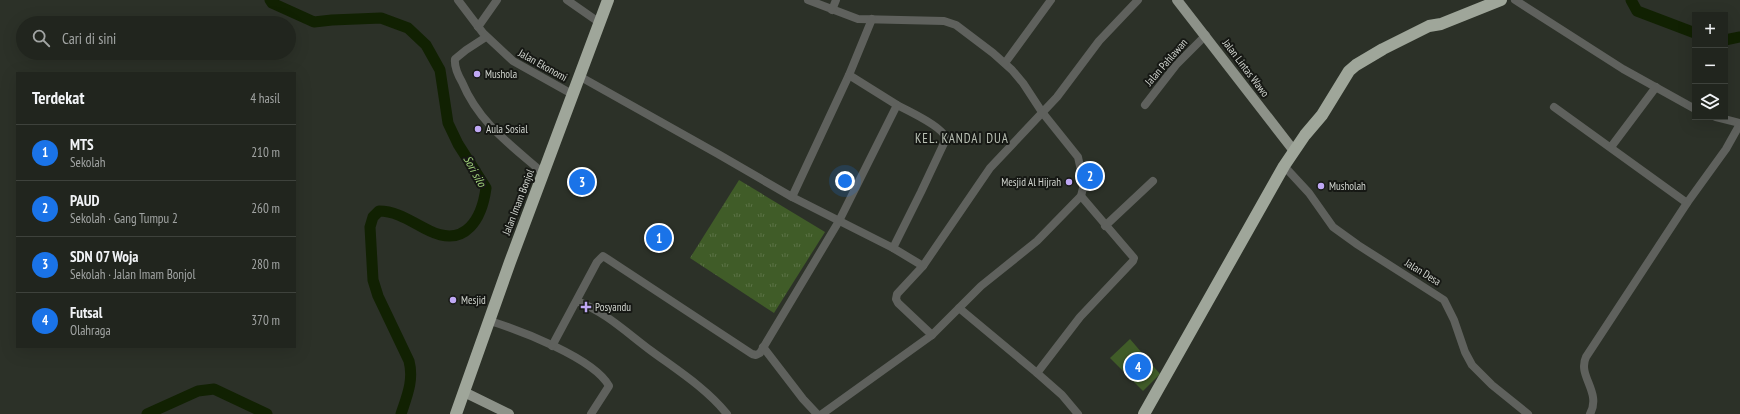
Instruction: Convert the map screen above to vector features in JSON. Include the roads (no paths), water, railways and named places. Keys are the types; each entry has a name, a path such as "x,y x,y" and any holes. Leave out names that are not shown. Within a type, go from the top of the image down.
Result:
{"highway":[{"name":"Jalan Imam Bonjol","path":"456,414 510,262 608,0"},
{"path":"1144,414 1284,166 1297,148 1309,139 1328,117 1358,67 1418,31 1441,24 1501,0"}],"main road":[{"name":"Jalan Lintas Wawo","path":"1177,0 1297,148"},
{"path":"464,392 509,414"}],"street":[{"name":"Jalan Ekonomi","path":"458,0 486,37 513,62 572,94"},
{"path":"478,27 497,0"},
{"path":"567,0 600,23"},
{"path":"808,0 858,19 892,21 944,21 956,25 1005,63 1023,83 1042,112 1078,156 1084,184 1081,196 1037,241 981,286 932,335 822,414"},
{"path":"832,10 836,0"},
{"path":"1005,63 1051,0"},
{"path":"932,335 898,303 896,297 923,266 990,168 1066,86 1099,41 1138,0"},
{"path":"1515,0 1623,69 1692,107"},
{"path":"792,197 849,76 872,19"},
{"name":"Jalan Pahlawan","path":"1145,105 1180,60 1206,35"},
{"path":"486,37 457,57 454,64 457,72 469,98 487,124 543,173"},
{"path":"579,76 792,197 893,248 923,266"},
{"path":"849,76 897,105 917,115 943,133 946,139 893,248"},
{"path":"1611,147 1656,87"},
{"path":"552,346 597,262 603,256 753,355 758,354 839,221 897,105"},
{"path":"1554,107 1687,203"},
{"path":"1590,414 1595,398 1584,368 1584,361 1687,203 1726,148 1740,124 1726,120"},
{"name":"Jalan Desa","path":"1284,166 1309,193 1333,227 1358,245 1444,300 1454,320 1464,352 1472,365 1492,385 1528,414"},
{"path":"1105,226 1153,181"},
{"path":"1037,373 1080,317 1134,259 1130,252 1105,226 1081,196"},
{"path":"577,301 592,308 617,324 696,384 727,414"},
{"path":"959,308 1062,395 1078,414"},
{"path":"490,321 552,346 598,372 608,384 605,394 591,414"},
{"path":"763,347 803,399 817,414"}],"waterway":[{"name":"Sori silo","path":"270,0 272,3 314,22 381,18 408,28 426,45 440,70 448,123 458,144 486,188 481,210 476,219 470,227 462,233 453,236 430,231 393,213 379,211 373,217 370,227 373,280 378,296 409,361 411,375 409,388 401,414"},
{"path":"1631,0 1637,11 1692,32"},
{"path":"1728,39 1740,37"},
{"name":"Sori silo","path":"147,414 198,391 214,389 267,414"}],"place":[{"name":"Mushola","path":"477,74"},
{"name":"Aula Sosial","path":"478,129"},
{"name":"PAUD","path":"1090,176"},
{"name":"SDN 07 Woja","path":"582,182"},
{"name":"Mesjid Al Hijrah","path":"1069,182"},
{"name":"Musholah","path":"1321,186"},
{"name":"MTS","path":"659,238"},
{"name":"Mesjid","path":"453,300"},
{"name":"Posyandu","path":"586,307"},
{"name":"Futsal","path":"1138,367"}],"district":[{"name":"KEL. KANDAI DUA","path":"962,138"}]}
